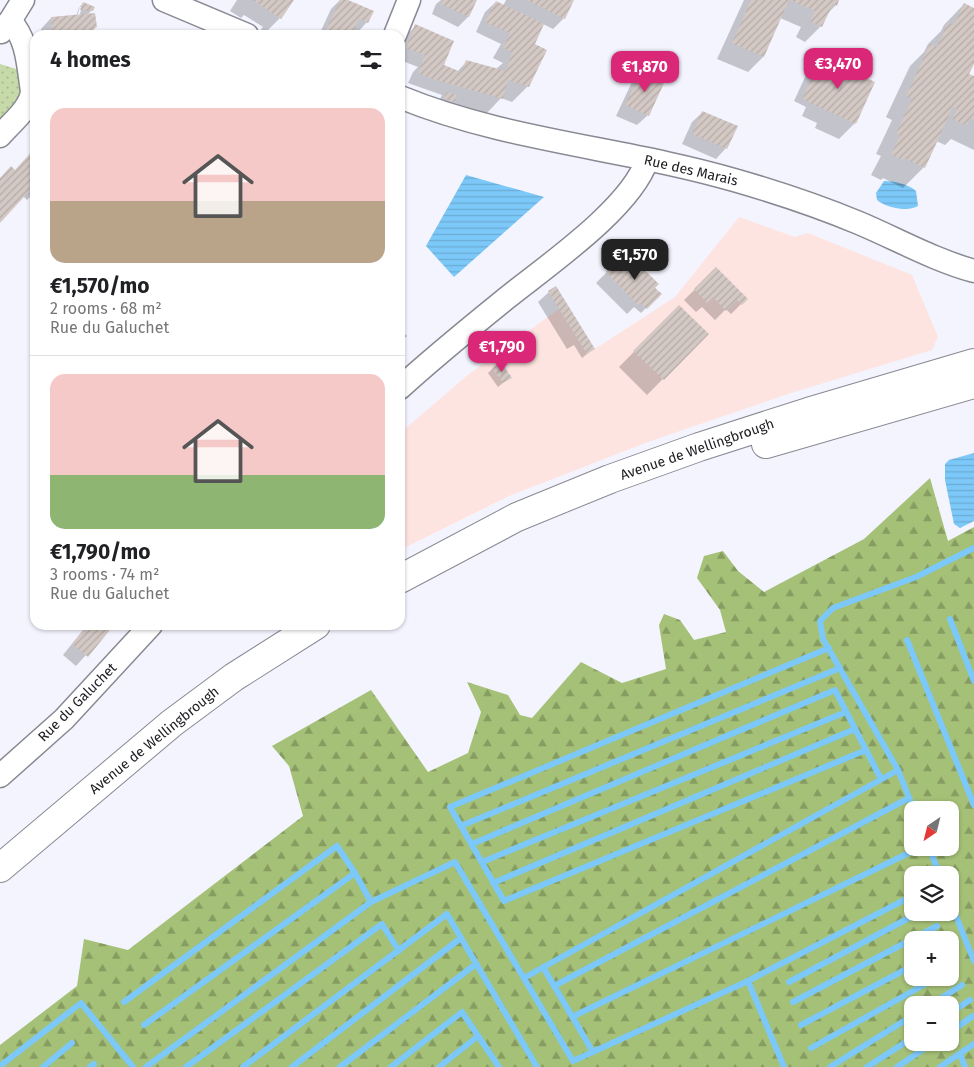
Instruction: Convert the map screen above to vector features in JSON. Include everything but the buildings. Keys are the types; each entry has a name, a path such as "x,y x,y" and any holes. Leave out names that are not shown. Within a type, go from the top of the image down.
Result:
{"main road":[{"name":"Avenue de Wellingbrough","path":"405,576 517,517 610,479 808,412 974,363"},
{"name":"Avenue de Wellingbrough","path":"430,563 626,488 714,459 974,384"},
{"name":"Avenue de Wellingbrough","path":"0,868 172,723 234,676 308,630"}],"street":[{"path":"23,0 5,27 18,29 23,41 30,84"},
{"path":"164,0 205,8 239,30"},
{"path":"397,30 409,0"},
{"path":"0,136 30,99"},
{"name":"Rue des Marais","path":"405,99 455,118 731,179 810,203 945,262 974,271"},
{"path":"405,384 445,348 599,223 635,184 647,160"},
{"name":"Rue du Galuchet","path":"0,776 64,719 146,630"}],"shaded area":[{"path":"739,217 795,237 808,233 912,275 938,337 932,350 791,393 648,442 509,496 405,548 405,429 469,374 559,309 587,354 675,297"}],"green space":[{"path":"0,64 23,71 27,89 0,128"},
{"path":"930,478 948,541 974,527 974,1067 0,1067 0,1045 77,986 84,939 128,950 303,816 289,766 272,746 371,690 428,772 468,753 481,712 467,682 508,695 520,715 532,718 581,662 622,683 666,669 659,625 664,614 680,620 694,640 726,632 720,610 697,578 704,556 723,551 738,571 764,592 864,539"}],"water":[{"path":"466,175 544,197 454,277 426,246"},
{"path":"884,181 901,183 916,191 918,206 908,209 897,208 877,200 876,193"},
{"path":"974,453 974,521 960,528 954,524 945,480 945,464 949,460"}],"waterway":[{"path":"910,801 898,770 823,639 820,621 833,608 916,577 974,548"},
{"path":"950,619 974,681"},
{"path":"907,640 974,805"},
{"path":"461,826 450,807 829,648"},
{"path":"840,668 461,826 504,901 866,750"},
{"path":"472,844 835,690 881,779"},
{"path":"482,862 846,712"},
{"path":"493,883 855,729"},
{"path":"524,978 898,770"},
{"path":"554,986 909,798"},
{"path":"124,1002 337,846 355,873"},
{"path":"572,1017 904,855"},
{"path":"932,856 936,866"},
{"path":"146,1067 371,902 455,862 573,1061 748,981 784,1067"},
{"path":"144,1025 355,873 371,902"},
{"path":"748,981 904,900"},
{"path":"243,1067 447,914 461,938"},
{"path":"789,982 904,921"},
{"path":"958,921 974,961"},
{"path":"186,1067 382,924 399,951"},
{"path":"793,1002 937,926"},
{"path":"292,1067 461,938 537,1067"},
{"path":"340,1067 476,964"},
{"path":"543,967 593,1052"},
{"path":"801,1025 904,970"},
{"path":"944,996 962,985"},
{"path":"811,1048 922,986"},
{"path":"959,1007 970,1000"},
{"path":"0,1066 81,1003 133,1067"},
{"path":"391,1067 462,1012 499,1067"},
{"path":"959,1026 973,1016"},
{"path":"830,1067 904,1021"},
{"path":"439,1067 478,1036"},
{"path":"43,1067 72,1043"},
{"path":"867,1067 904,1043"},
{"path":"940,1067 974,1044"},
{"path":"897,1067 921,1051"},
{"path":"960,1054 965,1067"},
{"path":"90,1067 94,1064"}]}
